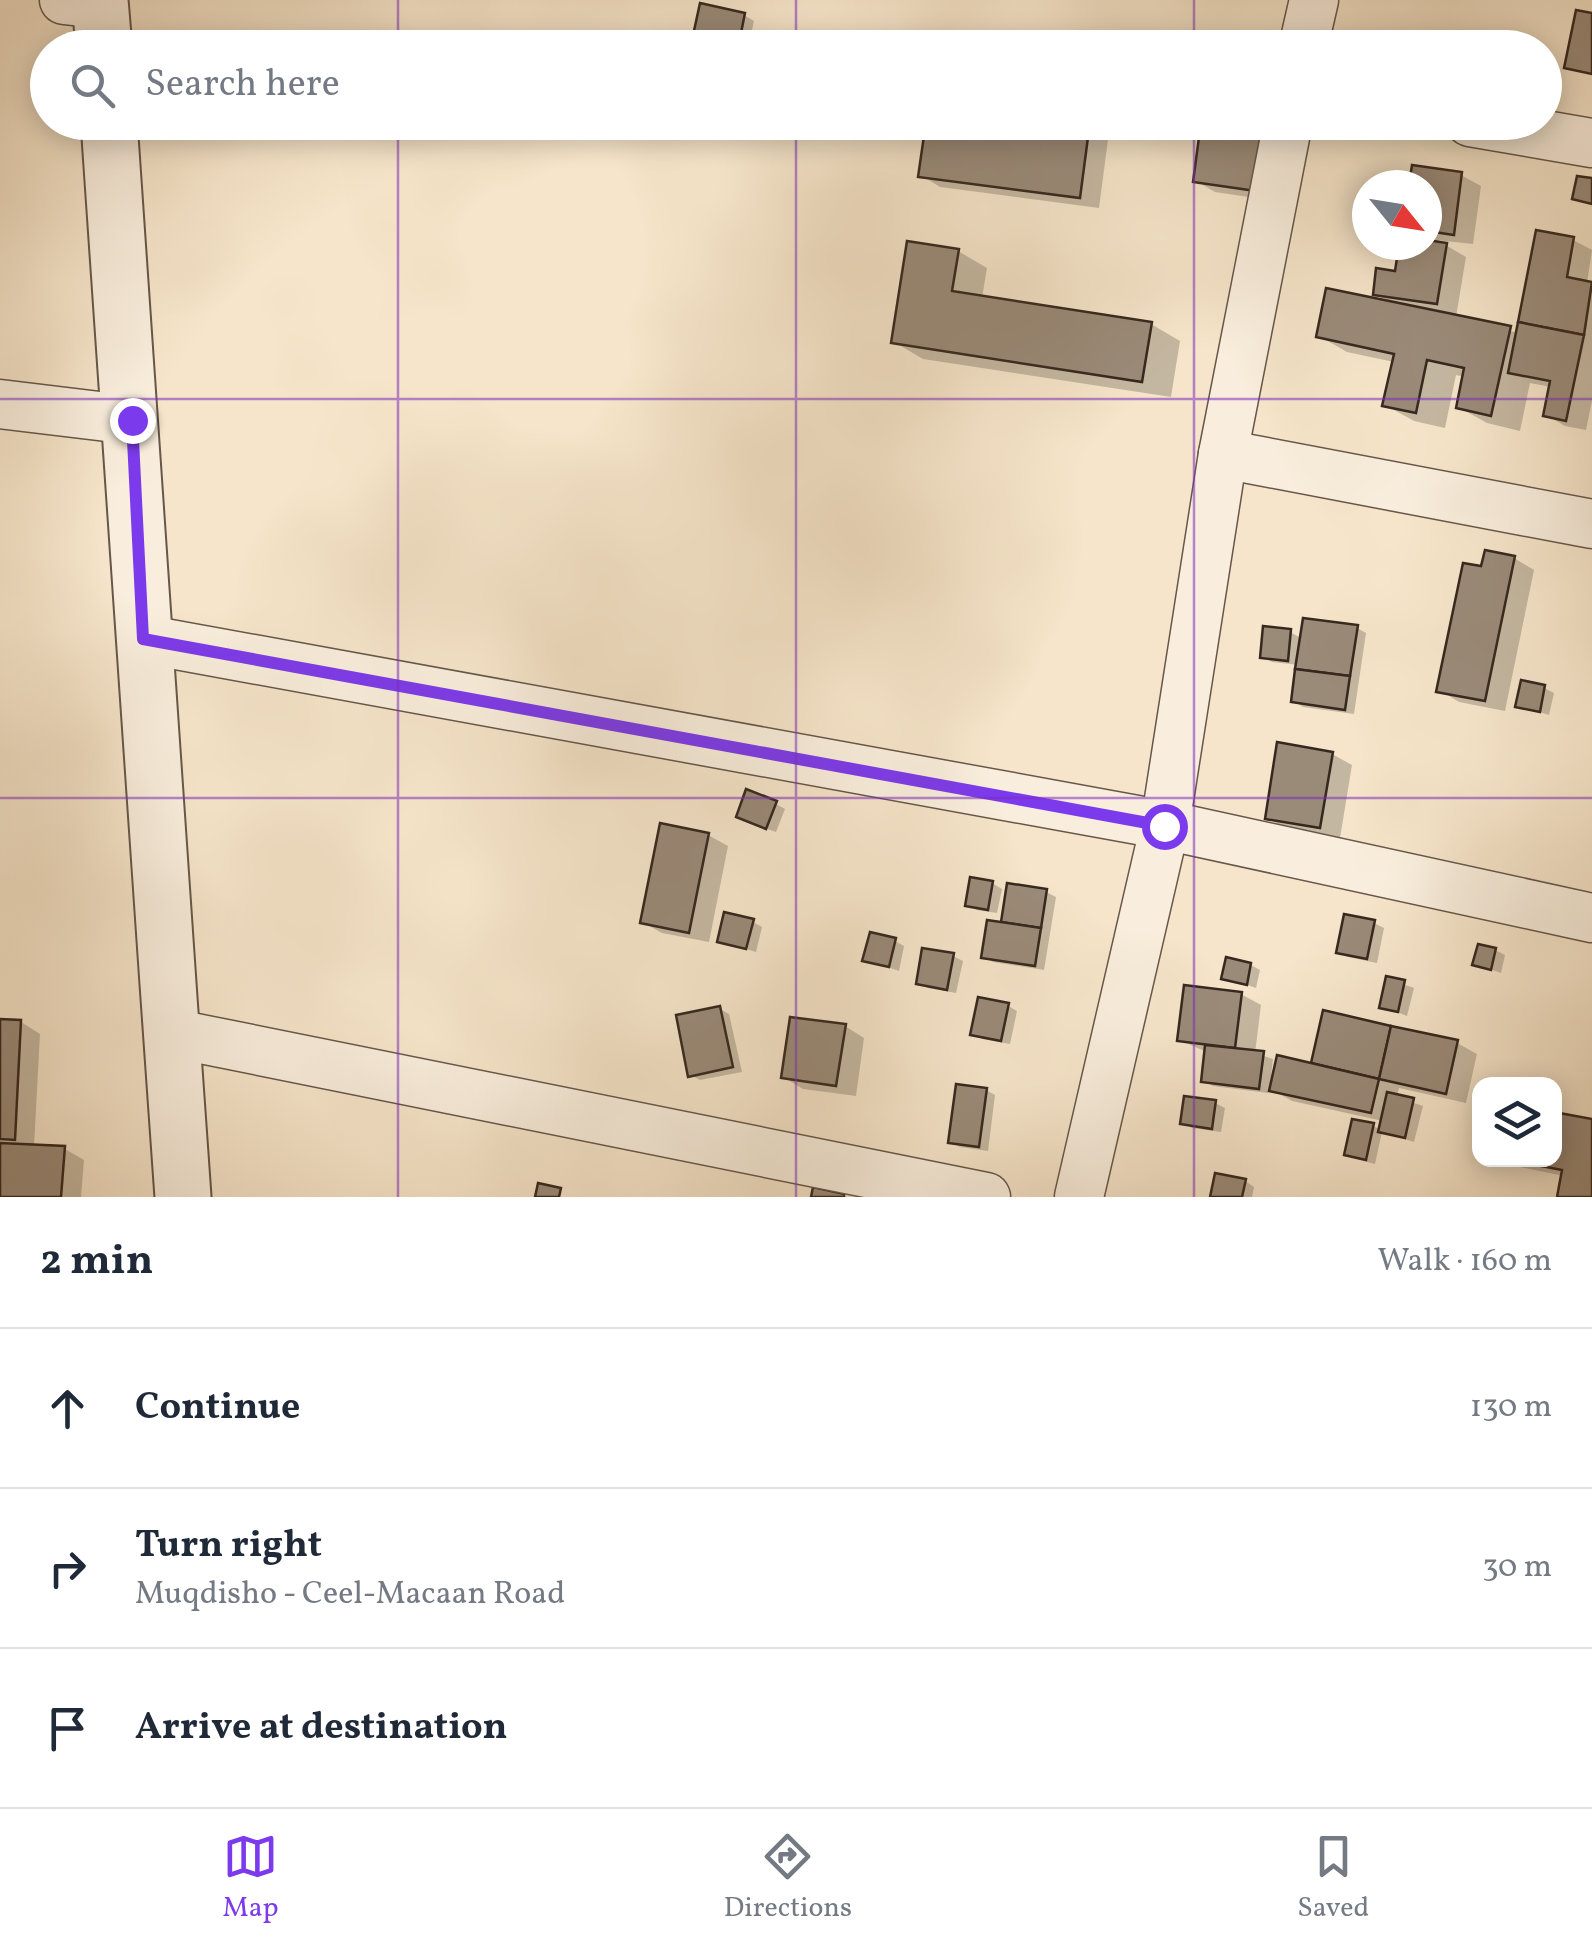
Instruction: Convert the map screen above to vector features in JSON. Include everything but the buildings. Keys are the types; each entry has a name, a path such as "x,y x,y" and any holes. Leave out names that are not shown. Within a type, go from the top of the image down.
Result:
{"street":[{"path":"1307,30 1314,0"},
{"path":"1562,138 1592,143"},
{"path":"110,140 183,1197"},
{"path":"1080,1197 1164,826 1223,454 1284,140"},
{"path":"0,404 132,420"},
{"path":"1223,454 1592,524"},
{"path":"143,639 1164,826 1592,918"},
{"path":"171,1033 986,1197"}],"route":[{"path":"132,420 143,639 1164,826"}]}
